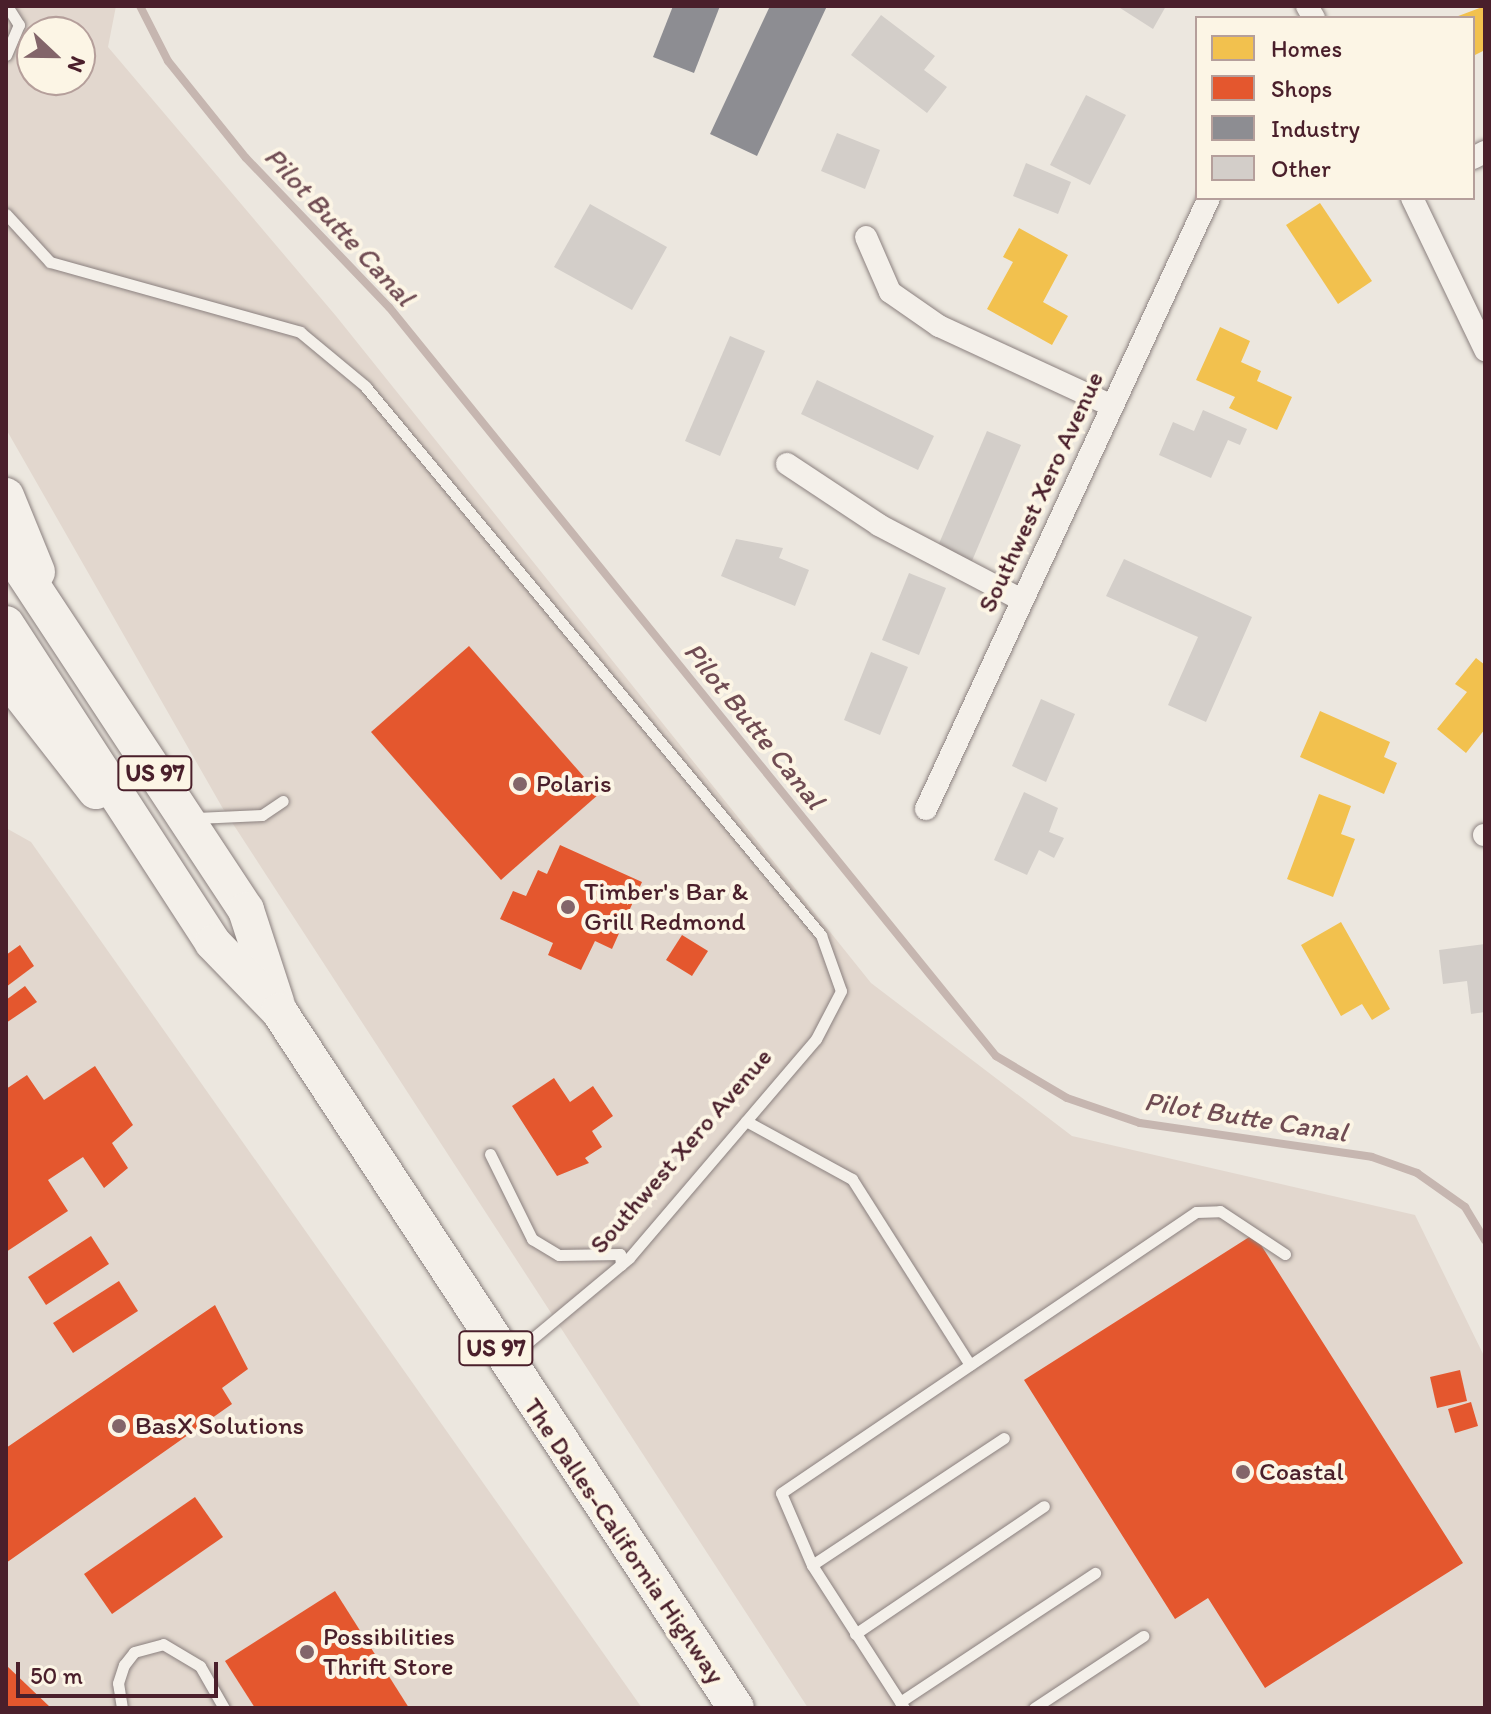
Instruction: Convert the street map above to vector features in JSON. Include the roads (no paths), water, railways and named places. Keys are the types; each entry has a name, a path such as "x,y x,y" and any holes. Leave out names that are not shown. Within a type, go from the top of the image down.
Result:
{"highway":[{"path":"6,496 56,623"},
{"name":"The Dalles-California Highway","path":"6,546 246,910 279,1011"},
{"name":"The Dalles-California Highway","path":"6,624 213,943 279,1011 504,1361 736,1708"},
{"path":"6,676 62,756 153,850"}],"street":[{"name":"Southwest Xero Avenue","path":"926,809 1208,200"},
{"path":"1413,200 1485,350"},
{"path":"866,237 890,292 914,309 1007,363 1112,406"},
{"path":"787,464 879,525 1022,600"}],"lane":[{"path":"6,55 19,25 7,6"},
{"name":"Southwest Xero Avenue","path":"6,214 50,262 300,332 365,386 821,935 841,991 816,1039 621,1265 504,1361"},
{"path":"184,816 216,821 262,815 283,801"},
{"path":"746,1121 852,1179 970,1365"},
{"path":"490,1154 532,1239 559,1255 620,1254 621,1265"},
{"path":"1095,1573 902,1705 812,1565 781,1493 1196,1212 1220,1211 1285,1254"},
{"path":"812,1565 1004,1438"},
{"path":"855,1634 1044,1506"},
{"path":"1034,1708 1143,1636"},
{"path":"122,1708 118,1683 124,1665 134,1652 163,1644 200,1666 224,1708"}],"waterway":[{"name":"Pilot Butte Canal","path":"140,6 168,61 246,158 389,307 996,1056 1067,1098 1140,1123 1372,1157 1417,1173 1465,1207 1485,1240"}],"place":[{"name":"Polaris","path":"520,784"},
{"name":"Timber's Bar & Grill Redmond","path":"568,907"},
{"name":"BasX Solutions","path":"119,1426"},
{"name":"Coastal","path":"1243,1472"},
{"name":"Possibilities Thrift Store","path":"307,1652"}]}
